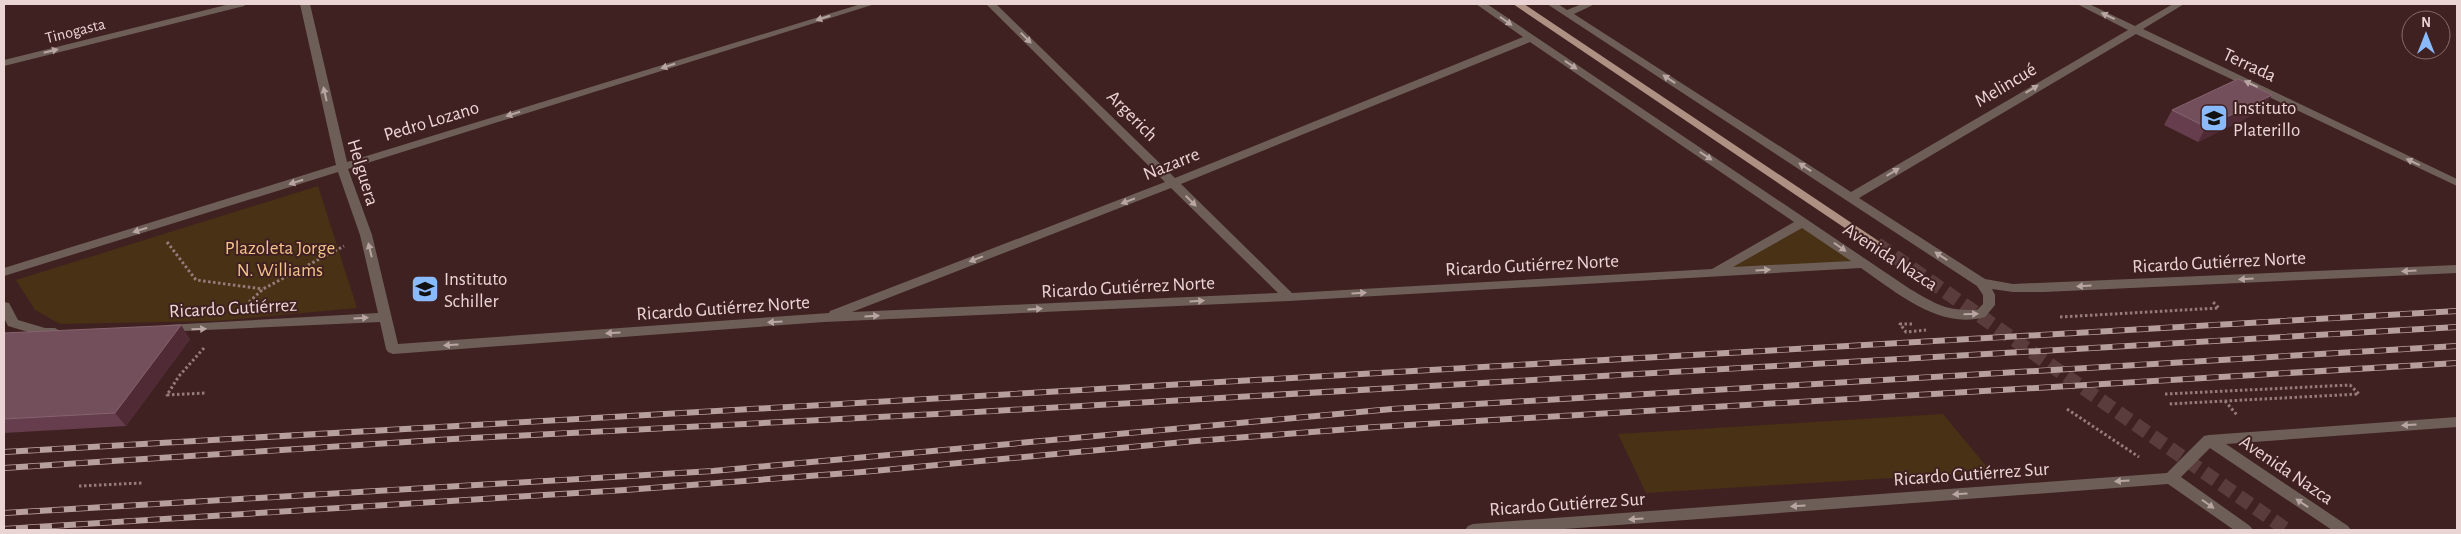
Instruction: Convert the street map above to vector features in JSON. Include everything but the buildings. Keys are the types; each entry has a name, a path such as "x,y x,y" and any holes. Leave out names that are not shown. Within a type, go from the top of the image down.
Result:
{"main road":[{"name":"Avenida Nazca","path":"1518,4 1877,244"}],"street":[{"name":"Tinogasta","path":"4,63 241,4"},
{"name":"Helguera","path":"305,4 342,167 366,235 394,349"},
{"name":"Pedro Lozano","path":"4,272 870,4"},
{"name":"Argerich","path":"991,4 1289,297"},
{"name":"Avenida Nazca","path":"1481,4 1920,301 1953,315 1980,314 1989,305 1989,295 1982,283 1552,4"},
{"path":"1567,13 1590,4"},
{"name":"Terrada","path":"2082,4 2457,183"},
{"name":"Melincué","path":"1851,197 2134,28 2178,4"},
{"name":"Nazarre","path":"824,318 1173,183 1530,38"},
{"path":"1714,273 1804,222"},
{"name":"Ricardo Gutiérrez Norte","path":"394,349 824,318 1289,297 1865,264"},
{"name":"Ricardo Gutiérrez Norte","path":"1982,283 2013,288 2044,288 2457,269"},
{"path":"4,306 13,322 45,333 65,332"},
{"name":"Ricardo Gutiérrez","path":"153,330 222,328 386,317"},
{"path":"2246,530 2171,478 2209,440 2457,422"},
{"name":"Avenida Nazca","path":"2209,440 2343,530"},
{"name":"Ricardo Gutiérrez Sur","path":"1473,530 2171,478"}],"path":[{"path":"154,226 196,280 263,289"},
{"path":"205,393 166,395 179,376 222,328 263,289 366,235"},
{"path":"2060,317 2219,308 2212,301 2203,302"},
{"path":"1917,323 1900,324 1906,332 1931,330"},
{"path":"2165,394 2350,384 2359,394 2168,404"},
{"path":"2067,409 2171,478"},
{"path":"79,486 142,483"}],"green space":[{"name":"Plazoleta Jorge N. Williams","path":"318,186 357,308 216,321 60,324 35,310 16,280"},
{"path":"1804,223 1861,263 1721,271"},
{"path":"1943,414 1991,472 1646,493 1618,434"}],"tunnel":[{"path":"1877,244 2287,530"}],"railway":[{"path":"4,452 2457,311"},
{"path":"4,468 453,439 976,412 2457,327"},
{"path":"4,513 713,471 1392,409 2457,346"},
{"path":"4,529 625,490 862,472 1195,441 1376,427 2457,363"}],"place":[{"name":"Instituto Platerillo","path":"2214,118"},
{"name":"Instituto Schiller","path":"425,289"}]}
